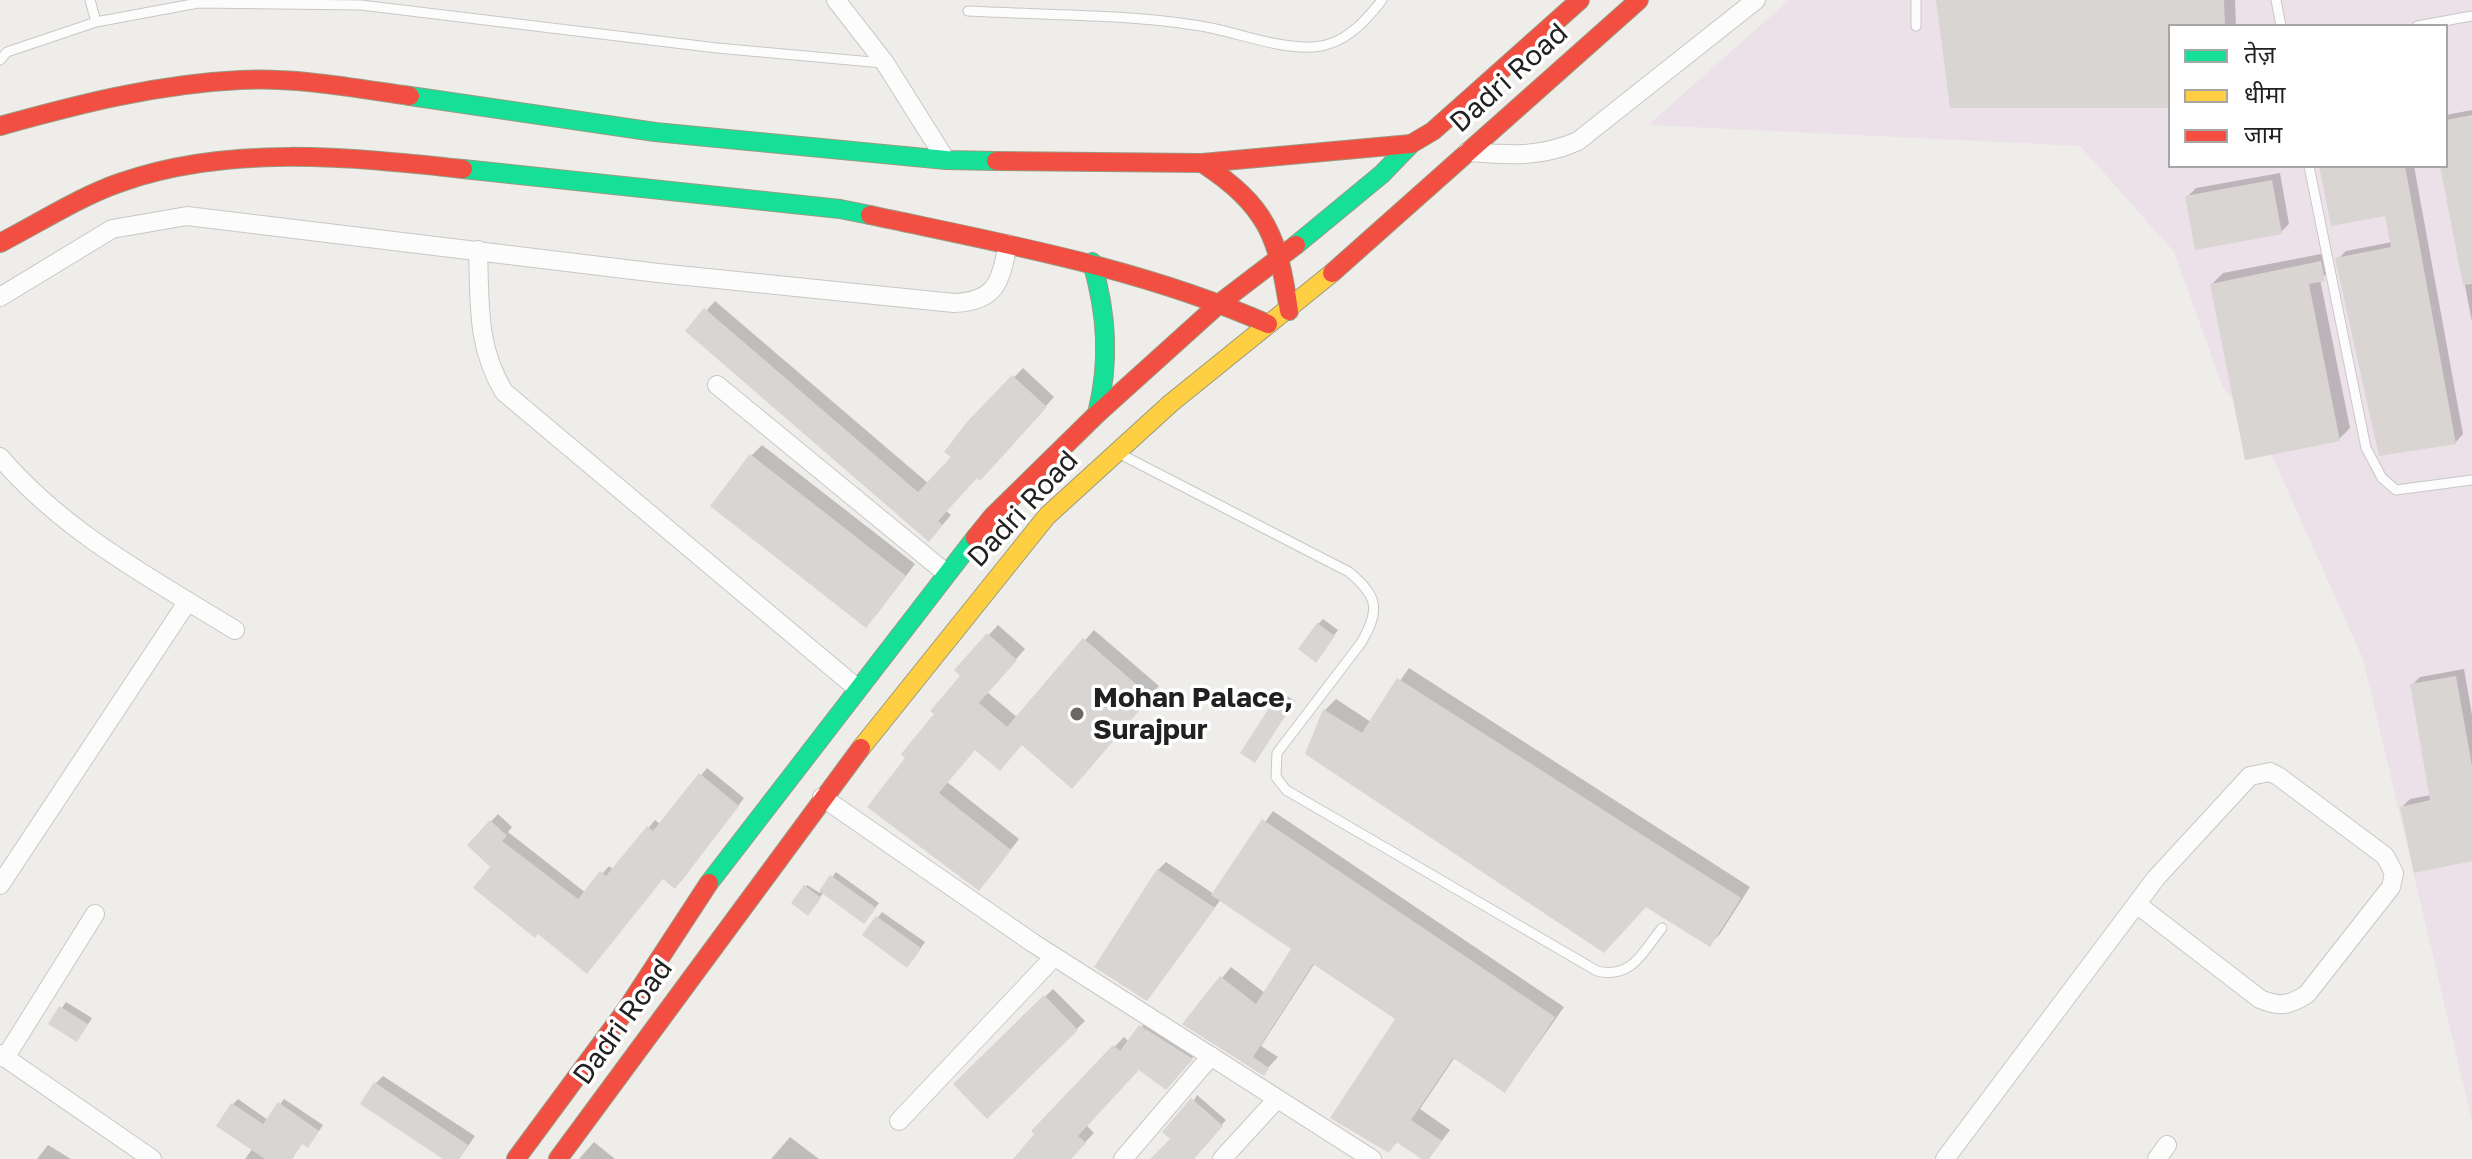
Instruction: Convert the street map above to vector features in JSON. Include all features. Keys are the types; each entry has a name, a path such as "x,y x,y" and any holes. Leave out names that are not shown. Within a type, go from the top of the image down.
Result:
{"main road":[{"name":"Dadri Road","path":"516,1159 626,1010 727,855 992,517 1097,414 1220,303 1281,258 1382,174 1411,144 1433,131 1580,0"},
{"name":"Dadri Road","path":"558,1159 822,797 1047,516 1116,452 1268,324 1289,311 1639,0"},
{"path":"0,126 122,93 241,80 303,82 655,132 946,160 1202,163 1411,144"},
{"path":"0,243 119,183 173,170 272,155 507,172 840,209 1092,262 1220,303 1268,324"},
{"path":"1202,163 1242,188 1273,229 1289,311"},
{"path":"1092,262 1104,305 1110,345 1107,378 1097,414"}],"street":[{"path":"836,0 885,63 946,160"},
{"path":"1467,152 1529,157 1553,152 1578,141 1756,0"},
{"path":"0,297 112,229 187,216 658,273 954,303 975,302 992,293 1002,273 1008,244"},
{"path":"478,250 483,343 488,366 504,392 858,689"},
{"path":"717,385 946,573"},
{"path":"0,457 24,485 107,552 235,630"},
{"path":"0,885 188,601"},
{"path":"1945,1159 2164,869 2241,782 2261,773 2278,776 2385,856 2394,873 2391,887 2307,994 2292,1004 2277,1006 2260,999 2138,905"},
{"path":"822,797 1054,957 1372,1159"},
{"path":"95,914 2,1056 152,1159"},
{"path":"899,1121 1054,957"},
{"path":"1123,1159 1211,1056"},
{"path":"1222,1159 1277,1099"}],"lane":[{"path":"90,0 96,22"},
{"path":"968,11 1192,24 1277,44 1316,47 1346,37 1365,22 1382,0"},
{"path":"1916,0 1916,26"},
{"path":"2276,0 2281,24"},
{"path":"0,60 7,52 96,22 198,3 256,2 361,5 717,48 885,63"},
{"path":"2428,24 2472,16"},
{"path":"2309,168 2366,448 2376,469 2396,490 2472,480"},
{"path":"1116,452 1349,572 1365,586 1375,602 1373,623 1361,643 1277,753 1276,777 1286,790 1597,971 1614,975 1630,968 1662,928"}],"shaded area":[{"path":"1789,0 2472,0 2472,1122 2363,659 2259,427 2223,388 2174,252 2080,146 1648,125"}],"building":[{"path":"1936,0 2224,0 2225,24 2168,24 2168,108 1950,108"},
{"path":"2472,115 2472,284 2463,285 2440,168 2448,168 2448,120"},
{"path":"2319,168 2405,168 2456,444 2379,456 2335,258 2391,247 2385,216 2331,226"},
{"path":"2272,180 2282,234 2195,250 2185,196"},
{"path":"2321,261 2325,281 2309,284 2340,441 2245,460 2210,284"},
{"path":"704,308 918,492 951,457 944,452 967,422 1012,375 1047,407 980,481 977,478 938,521 943,525 929,542 685,331"},
{"path":"750,454 906,576 866,628 710,506"},
{"path":"1317,623 1335,636 1316,663 1298,649"},
{"path":"987,633 1017,660 979,703 1007,727 1083,638 1151,697 1072,789 1022,745 1000,771 975,750 939,793 1011,850 979,891 867,807 905,758 901,754 934,714 930,711 960,676 954,670"},
{"path":"2456,676 2472,766 2472,861 2414,873 2400,807 2430,800 2410,684"},
{"path":"1397,678 1741,898 1710,947 1646,907 1604,953 1305,754 1323,709 1362,733"},
{"path":"1276,697 1291,707 1255,763 1240,753"},
{"path":"699,773 739,806 675,889 663,879 587,974 538,934 535,938 473,888 490,867 467,845 490,820 507,836 502,841 578,899 600,871 606,876 647,826 653,831"},
{"path":"1262,819 1555,1017 1505,1093 1453,1058 1411,1120 1442,1141 1429,1159 1422,1159 1396,1142 1389,1153 1330,1118 1395,1019 1313,964 1253,1057 1269,1068 1264,1076 1182,1024 1220,976 1256,1004 1291,949 1211,895"},
{"path":"1157,869 1215,908 1147,1001 1094,967"},
{"path":"830,875 876,908 864,924 819,891"},
{"path":"804,885 821,898 808,916 791,903"},
{"path":"876,916 921,948 907,968 862,935"},
{"path":"1044,995 1078,1030 987,1119 953,1084"},
{"path":"59,1006 88,1024 77,1042 48,1024"},
{"path":"1139,1025 1193,1059 1166,1090 1139,1070 1078,1136 1086,1143 1071,1159 1013,1159 1034,1134 1031,1131 1113,1045 1120,1051"},
{"path":"374,1082 468,1145 459,1159 443,1159 360,1104"},
{"path":"1191,1098 1223,1126 1194,1159 1150,1159 1170,1139 1162,1132"},
{"path":"278,1102 319,1131 308,1148 302,1144 292,1159 265,1159 216,1126 231,1103 263,1124"}],"traffic: fast":[{"path":"410,96 655,132 946,160 996,161"},
{"path":"1296,245 1382,174 1411,144"},
{"path":"463,169 840,209 870,215"},
{"path":"1092,262 1105,338 1104,375 1097,414"},
{"path":"709,883 975,538"}],"traffic: slow":[{"path":"861,748 1047,516 1171,403 1332,273"}],"traffic: jam":[{"path":"996,161 1202,163 1411,144 1433,131 1580,0"},
{"path":"1332,273 1639,0"},
{"path":"0,126 118,96 209,82 282,80 410,96"},
{"path":"0,243 74,203 119,183 203,163 246,158 334,158 463,169"},
{"path":"1202,163 1241,194 1266,225 1280,262 1289,311"},
{"path":"870,215 1072,259 1171,287 1268,324"},
{"path":"975,538 992,517 1097,414 1220,303 1296,245"},
{"path":"558,1159 861,748"},
{"path":"516,1159 626,1010 709,883"}],"place":[{"name":"Mohan Palace, Surajpur","path":"1077,714"}]}
